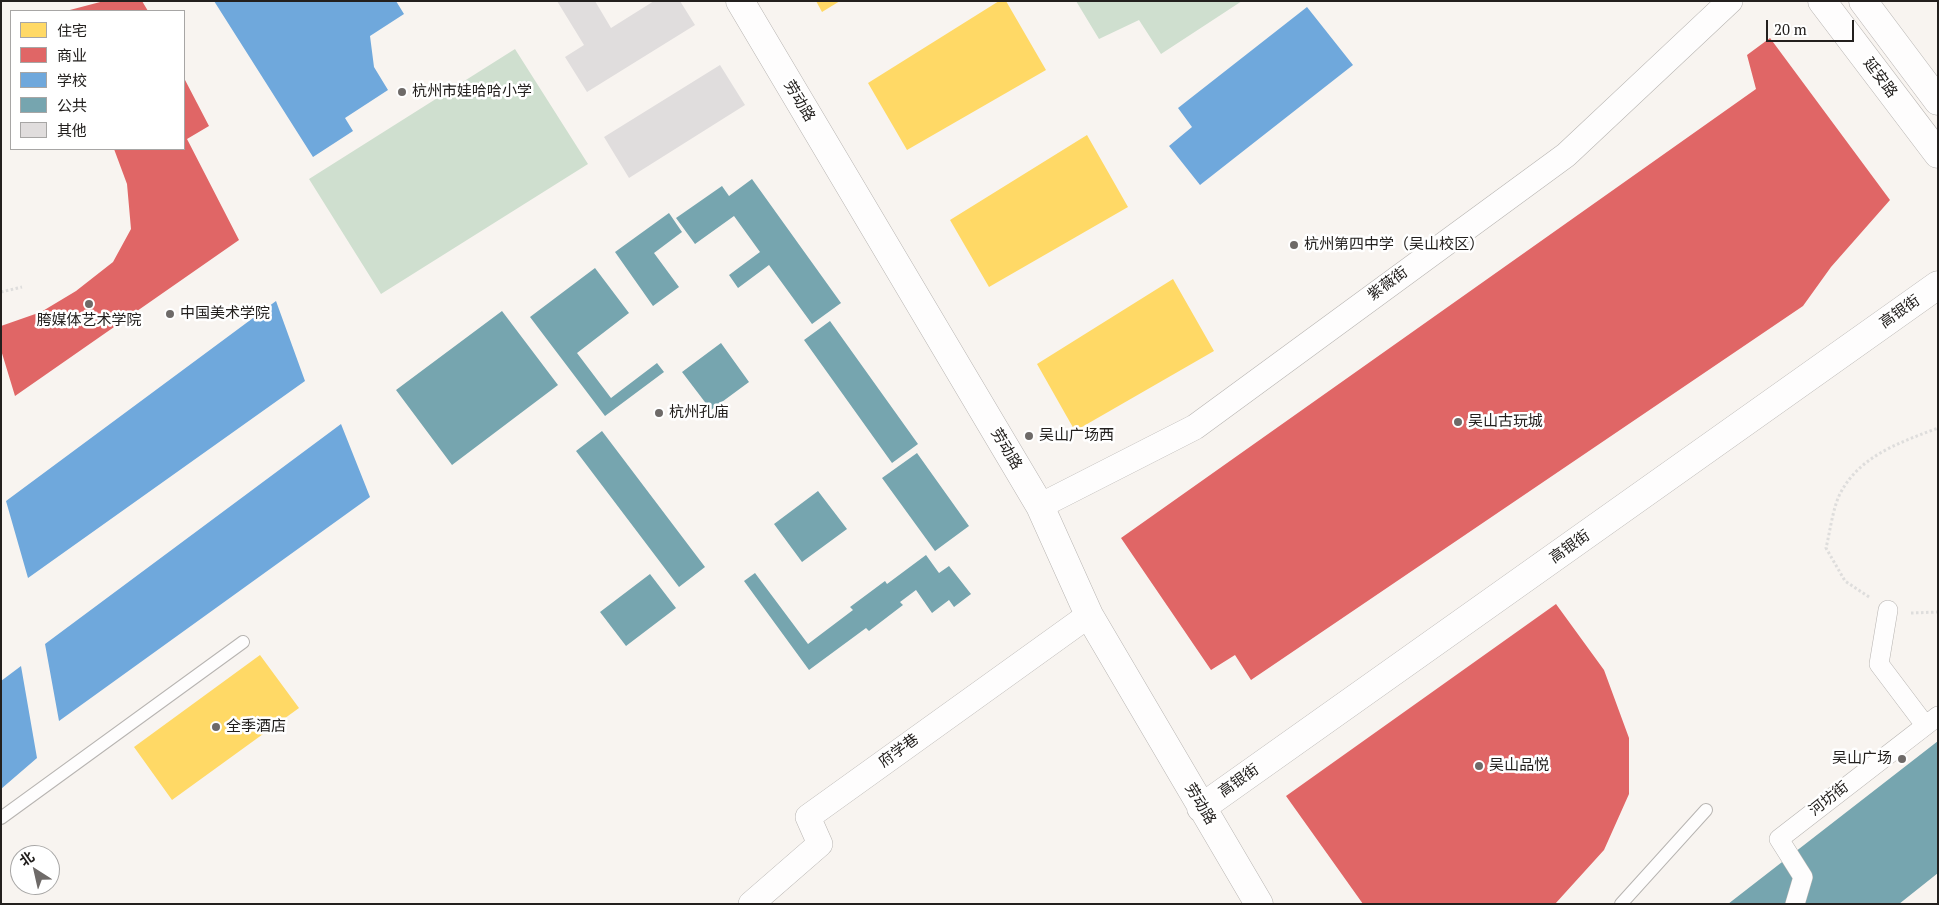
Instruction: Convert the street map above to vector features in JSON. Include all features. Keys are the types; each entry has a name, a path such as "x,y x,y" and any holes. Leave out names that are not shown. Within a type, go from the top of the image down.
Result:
{"street":[{"name":"劳动路","path":"740,1 1040,506 1089,615 1201,808 1260,904"},
{"name":"紫薇街","path":"1040,506 1195,427 1566,155 1730,1"},
{"name":"延安路","path":"1822,1 1938,154"},
{"path":"1863,1 1938,102"},
{"name":"高银街","path":"1201,808 1938,285"},
{"path":"1888,610 1879,664 1931,720"},
{"name":"府学巷","path":"751,904 820,844 808,817 1089,615"},
{"name":"河坊街","path":"1795,904 1803,877 1779,839 1931,720"}],"lane":[{"path":"1,818 243,642"},
{"path":"1621,904 1706,810"}],"path":[{"path":"1,292 22,287"},
{"path":"1938,428 1905,440 1865,460 1840,492 1826,548 1845,581 1888,610 1912,613 1938,612"}],"green space":[{"path":"1076,1 1242,1 1161,54 1139,20 1099,39"},
{"path":"515,49 588,164 381,294 309,179"}],"building: 住宅":[{"path":"816,1 840,1 822,12"},
{"path":"999,1 1006,1 1046,70 907,150 868,83"},
{"path":"1087,135 1128,207 989,287 950,220"},
{"path":"1173,279 1214,351 1075,431 1037,364"},
{"name":"全季酒店","path":"260,655 299,708 172,800 134,747"}],"building: 商业":[{"path":"104,1 142,1 147,10 70,10"},
{"name":"吴山古玩城","path":"1770,38 1890,200 1831,267 1803,306 1251,680 1235,655 1211,670 1121,538 1756,89 1747,55"},
{"path":"185,80 209,126 187,139 239,240 15,396 1,350 1,326 41,312 76,291 113,262 131,229 127,184 114,150 185,150"},
{"name":"吴山品悦","path":"1556,604 1604,670 1629,738 1629,794 1604,850 1555,904 1363,904 1286,796"}],"building: 学校":[{"path":"214,1 396,1 404,14 370,36 374,67 388,90 345,118 353,131 313,157"},
{"path":"1307,7 1353,65 1200,185 1169,146 1192,127 1178,108"},
{"path":"276,301 305,381 28,578 6,501"},
{"path":"341,424 370,497 59,721 45,644"},
{"path":"21,666 37,758 1,789 1,681"}],"building: 公共":[{"path":"752,179 841,303 812,324 769,265 738,288 729,275 760,252 734,216 695,244 676,218 722,186 729,196"},
{"path":"669,213 682,232 654,253 679,287 653,306 615,252"},
{"path":"595,268 629,313 577,353 611,398 657,363 664,372 605,416 530,317"},
{"path":"502,311 558,385 452,465 396,390"},
{"path":"830,321 918,444 892,463 804,340"},
{"path":"721,343 749,382 711,410 682,372"},
{"path":"602,431 705,567 679,587 576,451"},
{"path":"917,453 969,526 935,551 882,478"},
{"path":"818,491 847,529 802,562 774,524"},
{"path":"926,555 939,573 949,566 971,594 954,607 949,600 932,613 916,590 900,602 903,605 869,631 866,628 809,670 744,581 755,573 808,644 853,610 850,607 885,581 887,584"},
{"path":"650,574 676,608 626,646 600,612"},
{"name":"吴山广场","path":"1938,741 1938,873 1899,904 1728,904"}],"building: 其他":[{"path":"557,1 595,1 611,28 654,1 680,1 695,25 587,92 565,57 584,45"},
{"path":"720,65 745,105 629,178 604,137"}],"place":[{"name":"杭州市娃哈哈小学","path":"402,92"},
{"name":"杭州第四中学（吴山校区）","path":"1294,245"},
{"name":"胯媒体艺术学院","path":"89,304"},
{"name":"中国美术学院","path":"170,314"},
{"name":"杭州孔庙","path":"659,413"},
{"name":"吴山古玩城","path":"1458,422"},
{"name":"吴山广场西","path":"1029,436"},
{"name":"全季酒店","path":"216,727"},
{"name":"吴山广场","path":"1902,759"},
{"name":"吴山品悦","path":"1479,766"}]}
